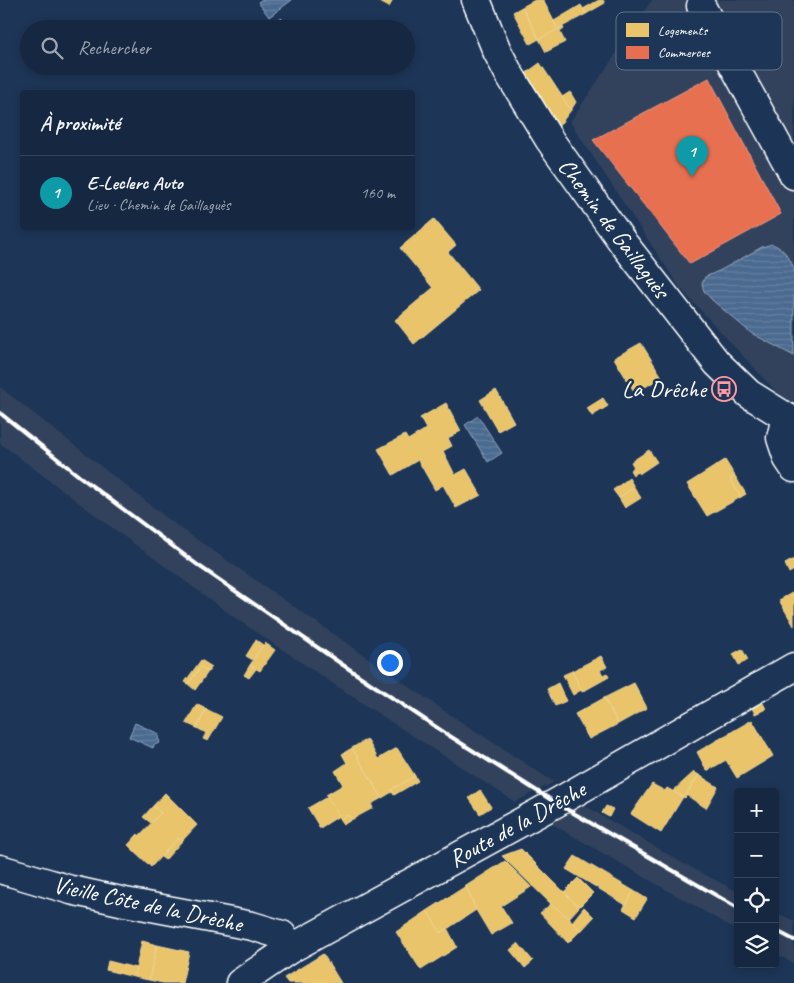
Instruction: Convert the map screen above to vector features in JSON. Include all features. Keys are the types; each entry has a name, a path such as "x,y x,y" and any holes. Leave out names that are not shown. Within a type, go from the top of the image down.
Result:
{"street":[{"name":"Chemin de Gaillaguès","path":"476,0 496,51 523,97 549,139 624,244 717,364 749,394 790,420"},
{"path":"701,6 704,12"},
{"path":"736,70 794,175"},
{"path":"790,420 781,438 788,459 794,468"},
{"name":"Route de la Drêche","path":"240,983 290,949 556,803 794,667"},
{"name":"Vieille Côte de la Drèche","path":"0,869 71,890 252,926 282,936 290,949"}],"shaded area":[{"path":"261,0 292,0 269,17 258,2"},
{"path":"652,0 794,0 794,411 680,288 570,122 616,54 616,70 782,70 782,12 644,12"},
{"path":"772,244 786,253 794,268 794,356 751,333 712,300 704,291 702,284 705,277 762,247"},
{"path":"0,387 176,525 446,712 554,782 515,802 238,620 0,443"},
{"path":"478,416 502,453 488,462 465,425"},
{"path":"135,723 159,734 160,743 154,745 153,748 129,737"},
{"path":"580,803 681,862 734,890 734,929 547,821"},
{"path":"779,914 794,921 794,964 779,955"}],"building: Logements":[{"path":"376,0 393,0 389,7"},
{"path":"535,0 543,0 558,29 539,39 522,7"},
{"path":"599,0 603,0 605,3 586,14 583,9"},
{"path":"581,5 586,14 558,29 554,21"},
{"path":"522,7 539,39 530,44 513,12"},
{"path":"563,27 564,29 560,32 565,42 546,52 539,39"},
{"path":"540,63 571,110 558,127 525,74"},
{"path":"570,92 576,102 571,110 562,97"},
{"path":"434,219 456,245 448,252 479,290 414,344 395,320 433,288 400,248"},
{"path":"641,343 662,377 635,393 614,358"},
{"path":"496,390 514,422 498,431 480,400"},
{"path":"603,398 608,406 592,416 587,408"},
{"path":"446,403 461,431 448,438 452,446 443,451 455,475 466,469 481,495 456,508 443,485 435,490 418,460 393,475 378,449 405,435 408,440 426,429 420,418"},
{"path":"649,450 657,462 639,474 637,472 633,475 630,470 634,467 631,462"},
{"path":"725,460 735,476 730,479 741,497 707,516 687,484"},
{"path":"735,476 746,494 741,497 730,479"},
{"path":"629,478 634,487 619,498 613,490"},
{"path":"634,487 641,498 625,508 619,498"},
{"path":"794,559 794,570 789,573 785,564"},
{"path":"794,592 794,626 779,600"},
{"path":"256,640 263,645 253,660 246,656"},
{"path":"265,643 275,650 260,671 250,665"},
{"path":"742,649 748,660 739,665 733,654"},
{"path":"601,656 607,667 600,670 603,675 607,673 609,677 582,692 572,671"},
{"path":"201,660 212,667 208,672 201,667 188,684 185,682"},
{"path":"250,665 256,669 249,678 244,675"},
{"path":"201,667 208,672 195,690 188,684"},
{"path":"572,671 581,690 573,695 563,675"},
{"path":"558,683 566,701 555,706 547,689"},
{"path":"634,683 647,708 618,724 604,698"},
{"path":"604,698 618,724 589,739 575,714"},
{"path":"763,703 766,709 755,714 752,708"},
{"path":"197,704 206,709 197,728 186,723"},
{"path":"206,709 222,717 208,741 203,739 206,733 197,728"},
{"path":"752,720 773,756 737,778 726,760 707,771 697,752"},
{"path":"367,739 378,759 397,748 415,776 391,790 392,792 382,798 352,748"},
{"path":"352,748 382,798 371,804 373,808 351,820 348,815 340,819 326,795 343,785 335,771 347,763 342,754"},
{"path":"694,772 699,775 685,798 673,791"},
{"path":"699,775 718,787 706,808 686,795"},
{"path":"415,776 418,781 394,795 391,790"},
{"path":"652,784 665,791 667,788 683,797 661,833 631,814"},
{"path":"480,790 491,807 480,814 469,798"},
{"path":"165,793 197,825 182,841 178,838 151,867 128,845 161,813 153,806"},
{"path":"327,797 339,816 320,828 308,808"},
{"path":"153,806 161,813 151,823 143,817"},
{"path":"606,806 613,809 609,817 602,813"},
{"path":"348,815 351,820 343,825 340,819"},
{"path":"178,838 182,841 165,860 161,857"},
{"path":"521,849 579,907 569,918 551,904 502,856"},
{"path":"575,856 634,891 626,905 566,869"},
{"path":"505,861 531,887 501,906 512,923 491,935 476,910 466,886"},
{"path":"578,878 593,893 579,907 564,892"},
{"path":"466,886 476,910 441,933 427,911"},
{"path":"634,891 647,899 636,917 623,909"},
{"path":"551,904 569,918 580,931 568,943 540,913"},
{"path":"584,907 594,917 581,931 572,922"},
{"path":"427,911 441,933 447,928 457,947 421,970 396,932"},
{"path":"142,941 157,945 149,980 134,977"},
{"path":"518,943 533,961 525,968 510,950"},
{"path":"157,945 189,952 182,983 163,983 149,980"},
{"path":"323,954 341,983 288,983 284,978"},
{"path":"108,961 136,968 134,977 106,970"}],"building: Commerces":[{"path":"709,78 781,214 690,264 593,140"}],"railway":[{"path":"0,413 79,476 199,566 343,665 445,733 556,803 734,906"},
{"path":"779,932 794,940"}],"place":[{"name":"E-Leclerc Auto","path":"692,177"},
{"name":"La Drêche","path":"724,389"}]}
